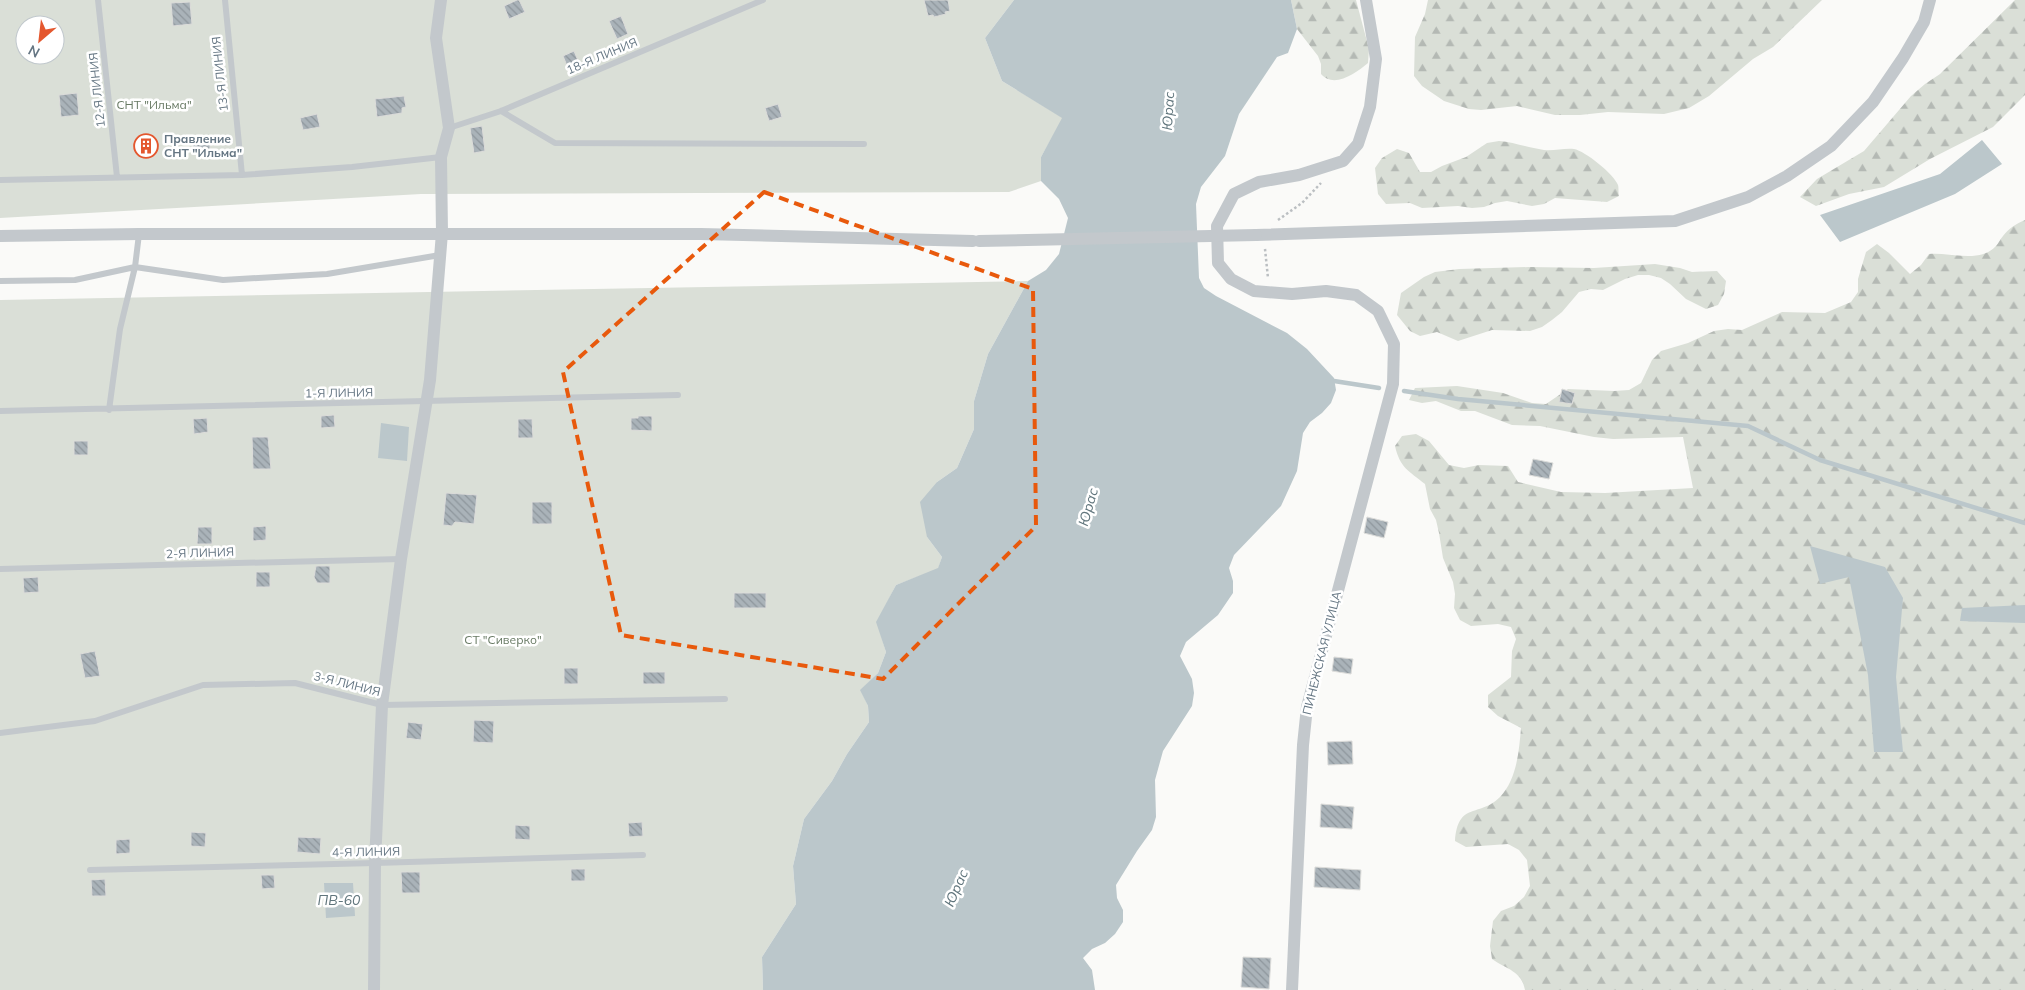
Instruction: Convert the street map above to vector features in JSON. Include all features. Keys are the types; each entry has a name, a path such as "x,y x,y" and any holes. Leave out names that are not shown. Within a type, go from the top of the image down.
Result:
{"street":[{"path":"374,990 375,864 382,705 401,558 430,380 442,233 441,157 450,128 436,38 441,0"},
{"name":"ПИНЕЖСКАЯ УЛИЦА","path":"1292,990 1302,745 1307,707 1393,384 1394,344 1378,311 1356,296 1326,291 1292,294 1254,291 1231,279 1218,262 1217,226 1234,194 1259,182 1299,175 1343,161 1358,144 1370,107 1376,59 1366,0"},
{"path":"0,236 442,233 701,234 976,241 1256,235 1675,222 1748,197 1787,176 1831,146 1873,102 1903,58 1924,22 1930,0"}],"lane":[{"name":"12-Я ЛИНИЯ","path":"98,0 117,178"},
{"name":"13-Я ЛИНИЯ","path":"225,0 242,175"},
{"name":"18-Я ЛИНИЯ","path":"450,128 501,111 763,0"},
{"path":"501,111 555,143 864,144"},
{"path":"0,180 242,175 352,167 441,157"},
{"path":"108,410 120,329 135,267 139,234"},
{"path":"0,281 75,280 135,267 223,280 327,274 440,255"},
{"name":"1-Я ЛИНИЯ","path":"0,411 108,410 678,394"},
{"name":"2-Я ЛИНИЯ","path":"0,570 401,558"},
{"name":"3-Я ЛИНИЯ","path":"0,733 95,720 203,685 295,683 382,705 725,699"},
{"name":"4-Я ЛИНИЯ","path":"90,870 375,864 643,855"}],"path":[{"path":"1256,235 1302,203 1323,182"},
{"path":"1265,245 1268,276"}],"highlighted area":[{"path":"764,192 1033,289 1036,526 883,679 621,635 563,372"}],"green space":[{"name":"СНТ \"Ильма\"","path":"0,0 1014,0 985,38 1002,81 1063,118 1041,157 1041,181 1009,192 421,194 0,218"},
{"path":"1291,0 1356,0 1369,49 1368,63 1351,75 1338,80 1326,78 1321,74 1321,64 1318,56 1297,29"},
{"path":"1428,0 1822,0 1773,47 1753,59 1709,96 1689,108 1664,114 1608,112 1555,115 1517,106 1481,110 1469,109 1444,101 1422,86 1414,76 1415,37 1425,14"},
{"path":"2015,0 2025,0 2025,95 1993,127 1930,159 1884,187 1849,194 1816,206 1800,197 1817,179 1864,151 1911,96 1940,74"},
{"path":"1499,141 1544,150 1574,149 1579,151 1592,158 1611,175 1618,185 1619,196 1607,202 1555,198 1544,204 1532,206 1507,201 1472,208 1458,206 1422,208 1410,203 1386,204 1378,194 1375,168 1382,158 1397,149 1409,153 1420,172 1431,172 1466,157 1487,143"},
{"path":"2025,220 2025,990 1525,990 1517,974 1492,959 1490,946 1493,921 1501,911 1514,906 1524,897 1530,886 1527,860 1519,850 1508,844 1466,847 1455,841 1460,820 1465,815 1485,807 1500,797 1506,790 1514,773 1521,728 1498,716 1488,707 1488,695 1511,677 1512,651 1516,639 1511,627 1498,624 1471,626 1460,620 1454,608 1455,594 1453,582 1443,558 1436,520 1430,509 1425,484 1402,464 1395,446 1402,436 1416,434 1429,441 1449,465 1464,468 1479,465 1508,466 1518,482 1561,492 1605,493 1693,488 1683,437 1613,439 1540,426 1512,425 1475,411 1461,411 1436,401 1422,403 1409,400 1415,388 1457,386 1503,393 1532,403 1546,404 1568,389 1629,390 1641,383 1652,360 1661,351 1688,343 1714,331 1742,330 1782,312 1825,313 1851,302 1858,292 1858,279 1866,252 1877,244 1910,274 1921,265 1929,254 1981,255 1996,246 2010,228"},
{"path":"1655,264 1692,272 1717,271 1726,281 1724,294 1718,305 1706,309 1686,299 1661,278 1638,275 1603,290 1591,289 1579,292 1562,312 1542,327 1530,331 1492,330 1458,341 1437,332 1420,336 1410,331 1397,315 1401,293 1424,277 1435,272 1459,269 1594,268"},
{"name":"СТ \"Сиверко\"","path":"1028,281 988,354 974,401 974,429 957,468 937,482 927,537 942,557 938,569 896,585 877,622 886,652 878,673 861,690 868,706 869,722 847,754 832,781 804,819 793,866 796,904 762,957 763,990 0,990 0,300"}],"water":[{"name":"Юрас","path":"1014,0 1291,0 1297,29 1288,53 1277,57 1239,114 1225,156 1201,187 1196,204 1199,278 1204,288 1216,296 1287,333 1307,349 1334,378 1336,390 1331,403 1310,422 1303,433 1297,471 1281,506 1234,555 1229,568 1233,581 1233,593 1218,615 1186,642 1180,656 1192,679 1194,693 1192,706 1163,751 1155,780 1156,817 1152,830 1116,885 1117,898 1123,910 1123,922 1115,934 1105,943 1092,949 1083,958 1092,970 1095,990 763,990 762,957 796,904 793,866 804,819 832,781 847,754 869,722 868,706 860,690 878,673 886,652 876,622 896,585 938,568 942,557 927,537 920,502 937,482 957,468 974,429 974,401 988,354 1028,281 1046,270 1059,254 1068,218 1059,199 1041,181 1041,157 1062,118 1002,81 985,38"},
{"path":"1982,140 2002,164 1955,194 1840,242 1820,215 1940,174"},
{"path":"381,423 409,427 407,461 378,458"},
{"path":"1810,546 1885,567 1903,598 1896,677 1903,752 1874,752 1868,675 1849,577 1820,584"},
{"path":"2025,605 2025,623 1960,621 1962,608"},
{"name":"ПВ-60","path":"324,883 353,883 355,916 326,918"}],"building":[{"path":"519,0 525,12 509,19 504,6"},
{"path":"924,0 948,0 950,11 934,17 933,15 928,16"},
{"path":"190,2 192,24 173,26 171,3"},
{"path":"621,16 628,34 617,39 609,21"},
{"path":"574,51 579,63 568,68 563,56"},
{"path":"77,93 79,115 61,117 59,95"},
{"path":"404,96 406,107 402,108 402,113 377,117 375,99"},
{"path":"778,104 782,117 769,121 765,108"},
{"path":"317,114 320,127 303,130 300,118"},
{"path":"482,126 485,151 474,153 470,128"},
{"path":"193,137 210,137 210,150 193,150"},
{"path":"1562,389 1575,393 1572,404 1559,402"},
{"path":"334,415 335,427 321,428 321,416"},
{"path":"638,416 652,416 652,431 631,430 631,418 638,418"},
{"path":"207,418 208,432 194,434 193,419"},
{"path":"518,419 532,419 533,438 518,438"},
{"path":"252,437 268,437 271,469 253,469"},
{"path":"74,441 88,441 88,455 74,455"},
{"path":"1533,459 1553,463 1549,479 1529,475"},
{"path":"446,493 477,495 474,524 455,522 452,526 443,525"},
{"path":"532,502 552,502 552,524 532,524"},
{"path":"1367,517 1388,522 1384,538 1364,533"},
{"path":"266,526 266,540 253,541 253,527"},
{"path":"198,527 212,527 212,544 197,544"},
{"path":"316,566 330,566 330,583 317,583 314,577"},
{"path":"256,572 270,572 270,587 256,587"},
{"path":"38,577 39,592 24,593 23,578"},
{"path":"734,593 766,593 766,608 734,608"},
{"path":"95,651 100,676 85,678 80,654"},
{"path":"1334,657 1353,659 1351,674 1332,671"},
{"path":"564,668 578,668 578,684 564,684"},
{"path":"643,672 665,672 665,684 643,684"},
{"path":"474,720 494,721 493,743 473,742"},
{"path":"408,722 423,724 421,740 406,738"},
{"path":"1352,741 1353,764 1328,765 1327,742"},
{"path":"1321,804 1354,807 1352,829 1320,827"},
{"path":"642,822 643,836 629,837 628,823"},
{"path":"515,825 530,826 530,840 515,839"},
{"path":"191,832 206,833 205,847 191,846"},
{"path":"298,837 321,838 320,854 297,852"},
{"path":"130,839 130,853 116,854 116,840"},
{"path":"1315,867 1361,870 1360,890 1314,887"},
{"path":"571,869 585,869 585,881 571,881"},
{"path":"401,872 420,872 420,893 402,893"},
{"path":"261,875 274,875 275,888 262,889"},
{"path":"105,879 106,896 92,896 91,880"},
{"path":"1243,957 1271,958 1269,989 1241,987"}],"waterway":[{"path":"1334,381 1379,388"},
{"path":"1404,391 1458,399 1748,426 1820,460 2025,523"}],"place":[{"name":"Правление СНТ \"Ильма\"","path":"146,146"}]}
